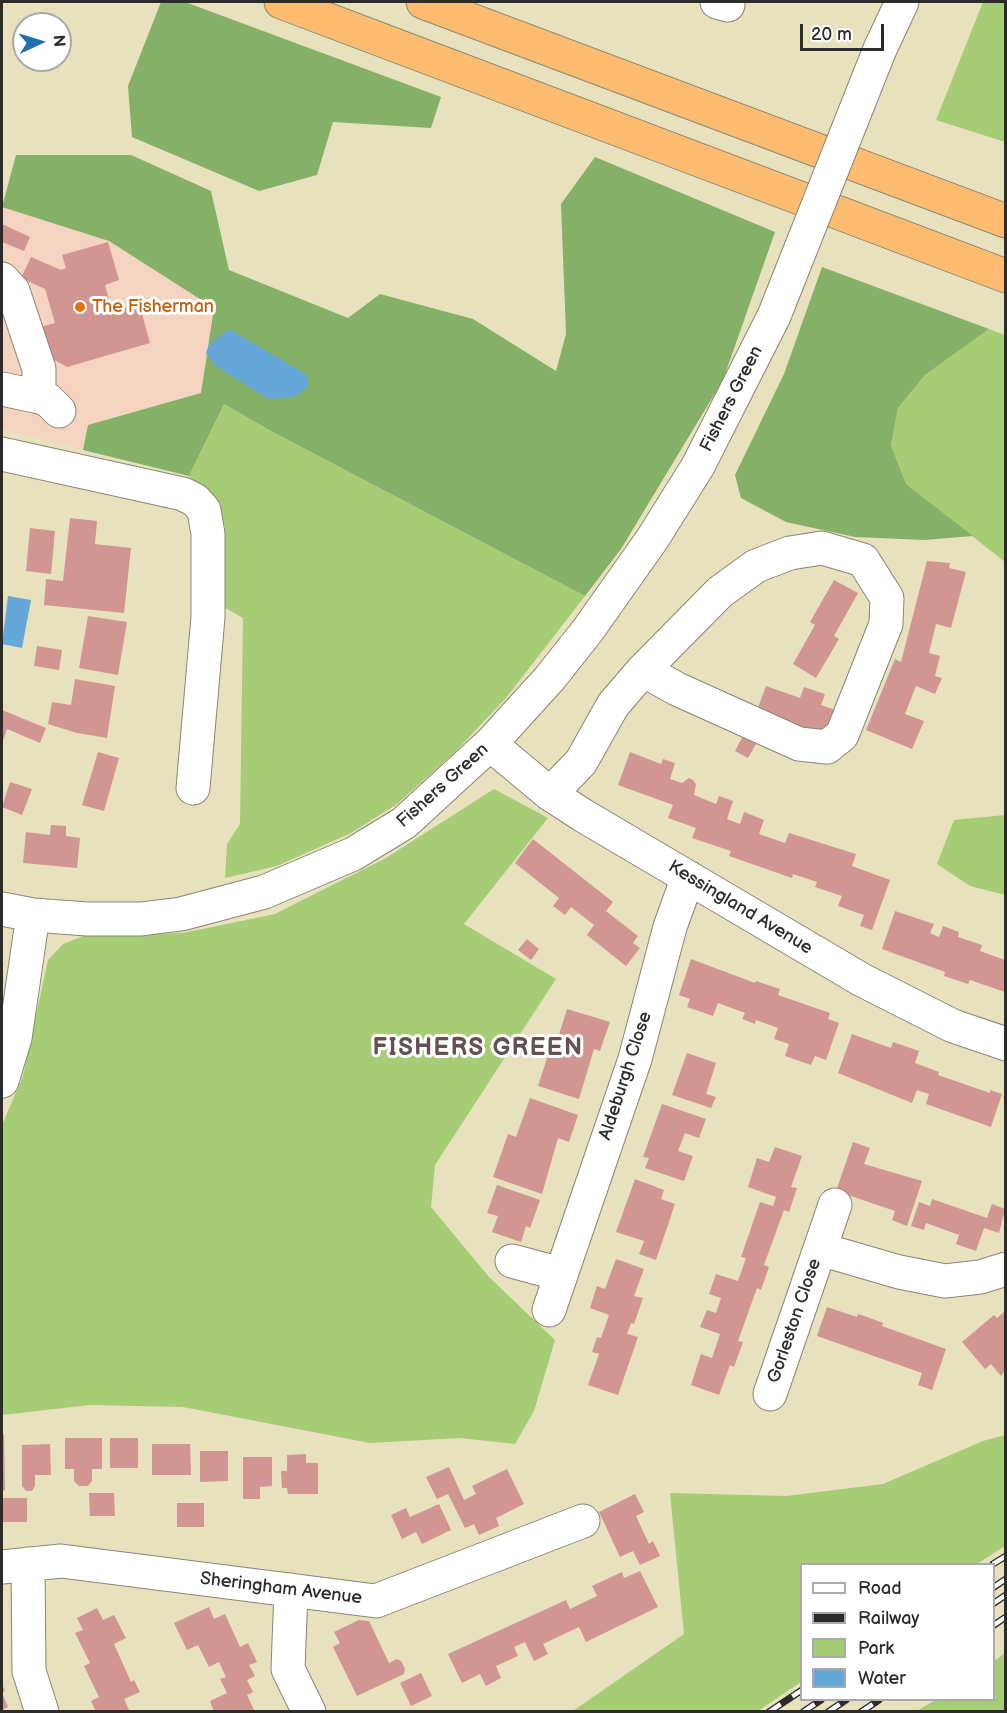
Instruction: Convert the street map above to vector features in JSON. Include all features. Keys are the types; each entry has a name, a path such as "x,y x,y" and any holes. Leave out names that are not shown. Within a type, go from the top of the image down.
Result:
{"highway":[{"path":"281,2 1005,276"},
{"path":"423,2 1005,221"}],"street":[{"name":"Fishers Green","path":"2,1082 15,1038 17,912 97,919 181,914 264,892 352,854 404,823 450,784 550,678 653,538 698,466 774,316 880,49 902,2"},
{"path":"2,279 13,291 39,369 47,404 2,389"},
{"path":"2,454 183,494 195,500 204,510 208,534 208,617 193,788"},
{"path":"550,794 581,762 613,705 643,670 720,592 756,566 790,553 822,548 863,560 887,598 885,624 842,735 827,747 799,744 677,689 643,670"},
{"name":"Kessingland Avenue","path":"490,744 550,794 890,996 953,1026 1005,1044"},
{"name":"Aldeburgh Close","path":"549,1310 635,1059 670,927 688,877"},
{"name":"Gorleston Close","path":"770,1394 835,1205"},
{"name":"Gorleston Close","path":"820,1249 899,1272 945,1281 980,1277 1005,1269"},
{"path":"512,1261 560,1274"},
{"name":"Sheringham Avenue","path":"15,1565 61,1561 376,1601 583,1521"},
{"path":"15,1565 28,1671 42,1712"},
{"path":"291,1590 288,1669 309,1712"}],"shaded area":[{"path":"2,207 109,241 214,308 201,393 88,425 83,450 2,429"}],"green space":[{"path":"161,2 185,2 441,97 431,128 333,122 317,175 259,191 132,137 128,86"},
{"path":"983,2 1005,2 1005,142 936,120"},
{"path":"16,155 131,155 211,191 229,270 348,318 380,294 473,319 556,371 566,334 561,204 595,157 775,232 723,380 621,549 585,596 224,404 189,476 83,450 88,425 201,393 214,308 109,241 2,207"},
{"path":"822,267 989,329 925,375 898,408 891,445 906,484 973,536 924,540 855,537 786,522 741,498 735,475 784,374"},
{"path":"989,329 1005,335 1005,562 906,484 891,445 898,408 925,375"},
{"path":"224,404 585,596 506,698 455,752 397,804 351,833 277,866 225,878 227,844 240,824 243,618 222,606 225,526 213,500 189,476"},
{"path":"494,789 548,818 464,924 556,979 435,1165 431,1207 489,1277 555,1340 534,1411 515,1444 460,1438 370,1443 183,1407 90,1405 2,1415 2,1125 23,1076 48,960 63,944 84,936 183,933 275,914 386,858"},
{"path":"1005,815 1005,895 970,886 937,864 954,820"},
{"path":"1005,1435 1005,1546 979,1563 800,1563 800,1683 758,1711 573,1711 684,1634 670,1493 786,1496 883,1484 983,1441"},
{"path":"1005,1653 1005,1711 917,1711 933,1701 995,1701 995,1660"}],"water":[{"path":"229,329 307,375 308,387 294,397 268,399 215,365 206,353 209,345"},
{"path":"8,596 31,600 22,648 2,644"}],"building":[{"path":"2,224 30,237 24,251 2,242"},
{"name":"The Fisherman","path":"108,242 119,280 105,285 112,311 139,303 150,343 67,367 49,357 40,327 55,323 45,289 21,278 31,257 61,270 66,268 62,255"},
{"path":"70,518 97,521 95,544 131,548 124,613 44,605 46,579 63,581"},
{"path":"30,528 55,531 51,574 26,571"},
{"path":"927,561 950,563 949,568 966,572 951,628 936,624 929,653 940,656 935,676 942,678 935,694 916,686 905,714 924,721 912,749 866,730 895,659 901,662"},
{"path":"834,580 858,593 834,636 839,639 816,678 793,664 815,625 810,622"},
{"path":"88,616 127,622 118,675 79,668"},
{"path":"37,646 62,650 59,670 34,666"},
{"path":"75,679 115,686 107,738 77,733 48,724 52,702 71,705"},
{"path":"766,686 800,698 804,687 825,694 821,705 838,711 828,739 756,713"},
{"path":"2,710 46,728 40,743 7,729 2,744"},
{"path":"745,732 759,739 748,758 735,751"},
{"path":"98,752 119,758 104,811 82,805"},
{"path":"630,752 661,764 663,759 675,763 670,779 682,783 689,778 693,780 696,784 694,795 716,804 719,796 733,801 727,819 740,824 744,812 764,820 759,834 785,843 789,833 856,854 852,866 890,880 872,930 860,926 864,915 838,906 842,896 815,887 817,882 793,874 792,878 729,856 731,851 692,838 696,828 668,818 673,805 618,785"},
{"path":"10,782 32,789 22,815 2,807"},
{"path":"51,825 66,826 66,836 80,838 77,868 23,863 26,832 50,835"},
{"path":"533,839 613,902 606,911 638,936 633,943 640,948 626,966 587,935 594,925 571,907 565,915 553,906 559,898 515,863"},
{"path":"895,911 934,924 930,933 939,937 943,926 959,932 958,937 982,945 980,951 1005,960 1005,992 970,980 968,984 944,976 945,972 882,949"},
{"path":"527,939 539,949 531,960 518,950"},
{"path":"691,959 755,983 756,981 780,989 778,995 830,1013 828,1019 839,1023 826,1060 815,1056 811,1065 785,1056 789,1044 774,1039 778,1028 756,1020 755,1024 742,1019 745,1013 718,1003 713,1016 687,1007 690,999 679,995"},
{"path":"567,1009 610,1022 600,1051 594,1049 579,1099 538,1086 550,1049 566,1054 569,1041 558,1038"},
{"path":"852,1034 891,1048 893,1042 919,1051 915,1063 939,1072 938,1075 990,1093 990,1090 1002,1094 991,1127 926,1104 929,1094 917,1090 912,1103 838,1073"},
{"path":"687,1053 716,1063 706,1094 716,1097 711,1108 672,1095"},
{"path":"530,1098 578,1115 569,1142 558,1138 542,1194 493,1177 508,1134 516,1137"},
{"path":"662,1104 706,1119 699,1138 685,1133 678,1151 693,1156 684,1181 645,1168 649,1158 643,1157"},
{"path":"853,1142 870,1148 864,1164 922,1181 907,1226 892,1220 895,1211 836,1191"},
{"path":"775,1147 802,1156 791,1187 797,1188 789,1212 784,1210 764,1265 769,1267 761,1290 757,1288 738,1341 743,1342 734,1367 730,1365 719,1395 691,1385 701,1354 712,1358 720,1334 700,1327 707,1310 716,1313 721,1298 709,1294 716,1274 738,1281 746,1258 741,1257 760,1202 773,1206 776,1197 748,1187 757,1158 769,1162"},
{"path":"635,1179 664,1190 661,1199 675,1204 656,1260 639,1254 644,1241 616,1232"},
{"path":"497,1185 540,1200 530,1228 526,1226 521,1242 492,1232 498,1216 487,1213"},
{"path":"932,1199 987,1218 992,1204 1005,1209 999,1233 984,1228 976,1251 956,1244 959,1235 926,1223 924,1230 911,1226 919,1202 930,1206"},
{"path":"616,1259 644,1269 634,1296 643,1298 634,1324 631,1323 627,1334 638,1337 618,1395 588,1385 599,1354 592,1352 597,1337 601,1338 609,1315 590,1308 597,1286 605,1289"},
{"path":"827,1307 857,1317 858,1314 870,1318 883,1323 882,1326 946,1349 932,1390 918,1385 922,1373 817,1336"},
{"path":"1005,1311 1005,1371 1001,1376 991,1364 985,1369 962,1342 994,1315 997,1318"},
{"path":"2,1434 4,1434 5,1490 2,1491"},
{"path":"65,1438 102,1438 102,1469 92,1469 92,1481 88,1486 79,1486 74,1481 74,1469 65,1469"},
{"path":"110,1438 138,1438 138,1468 110,1468"},
{"path":"50,1444 51,1475 35,1475 35,1486 32,1491 26,1491 22,1486 22,1445"},
{"path":"152,1444 190,1444 191,1475 152,1475"},
{"path":"200,1451 228,1451 228,1481 200,1482"},
{"path":"306,1454 306,1463 318,1463 318,1494 288,1494 287,1488 282,1488 281,1471 287,1471 287,1455"},
{"path":"243,1457 272,1457 272,1486 260,1487 260,1499 243,1499"},
{"path":"449,1467 464,1500 476,1494 472,1486 507,1469 524,1504 496,1518 499,1526 479,1535 474,1524 465,1528 448,1494 437,1499 426,1477"},
{"path":"89,1493 114,1493 115,1516 90,1516"},
{"path":"635,1494 644,1512 636,1516 649,1544 653,1541 660,1556 640,1565 633,1551 620,1557 599,1512"},
{"path":"2,1498 27,1498 27,1522 2,1522"},
{"path":"177,1503 204,1503 204,1527 177,1527"},
{"path":"439,1504 451,1530 422,1544 416,1532 402,1539 391,1515 406,1508 410,1517"},
{"path":"640,1571 658,1607 586,1642 579,1627 543,1644 548,1654 534,1661 525,1642 514,1647 518,1656 496,1666 501,1678 486,1686 480,1674 462,1683 448,1654 566,1600 570,1609 597,1596 592,1586 622,1572 624,1578"},
{"path":"209,1607 214,1619 225,1614 240,1647 248,1643 257,1662 249,1665 255,1676 247,1680 253,1692 247,1695 255,1712 214,1712 210,1701 227,1693 220,1679 226,1677 219,1662 209,1667 198,1645 187,1650 174,1623"},
{"path":"97,1608 103,1620 114,1615 126,1638 114,1644 131,1682 134,1680 140,1692 124,1699 130,1712 96,1712 91,1701 99,1697 84,1666 90,1663 75,1633 83,1630 77,1618"},
{"path":"359,1620 369,1621 389,1663 397,1659 401,1661 405,1669 404,1674 357,1696 333,1647 340,1643 334,1632"},
{"path":"421,1673 432,1696 411,1706 400,1683"},
{"path":"2,1693 8,1707 2,1710"}],"railway":[{"path":"995,1563 1006,1556"},
{"path":"995,1586 1006,1579"},
{"path":"995,1602 1006,1595"},
{"path":"995,1624 1006,1617"},
{"path":"769,1712 800,1691"},
{"path":"803,1712 820,1701"},
{"path":"828,1712 844,1701"},
{"path":"861,1712 878,1701"}],"place":[{"name":"The Fisherman","path":"80,307"}],"district":[{"name":"FISHERS GREEN","path":"478,1049"}]}
